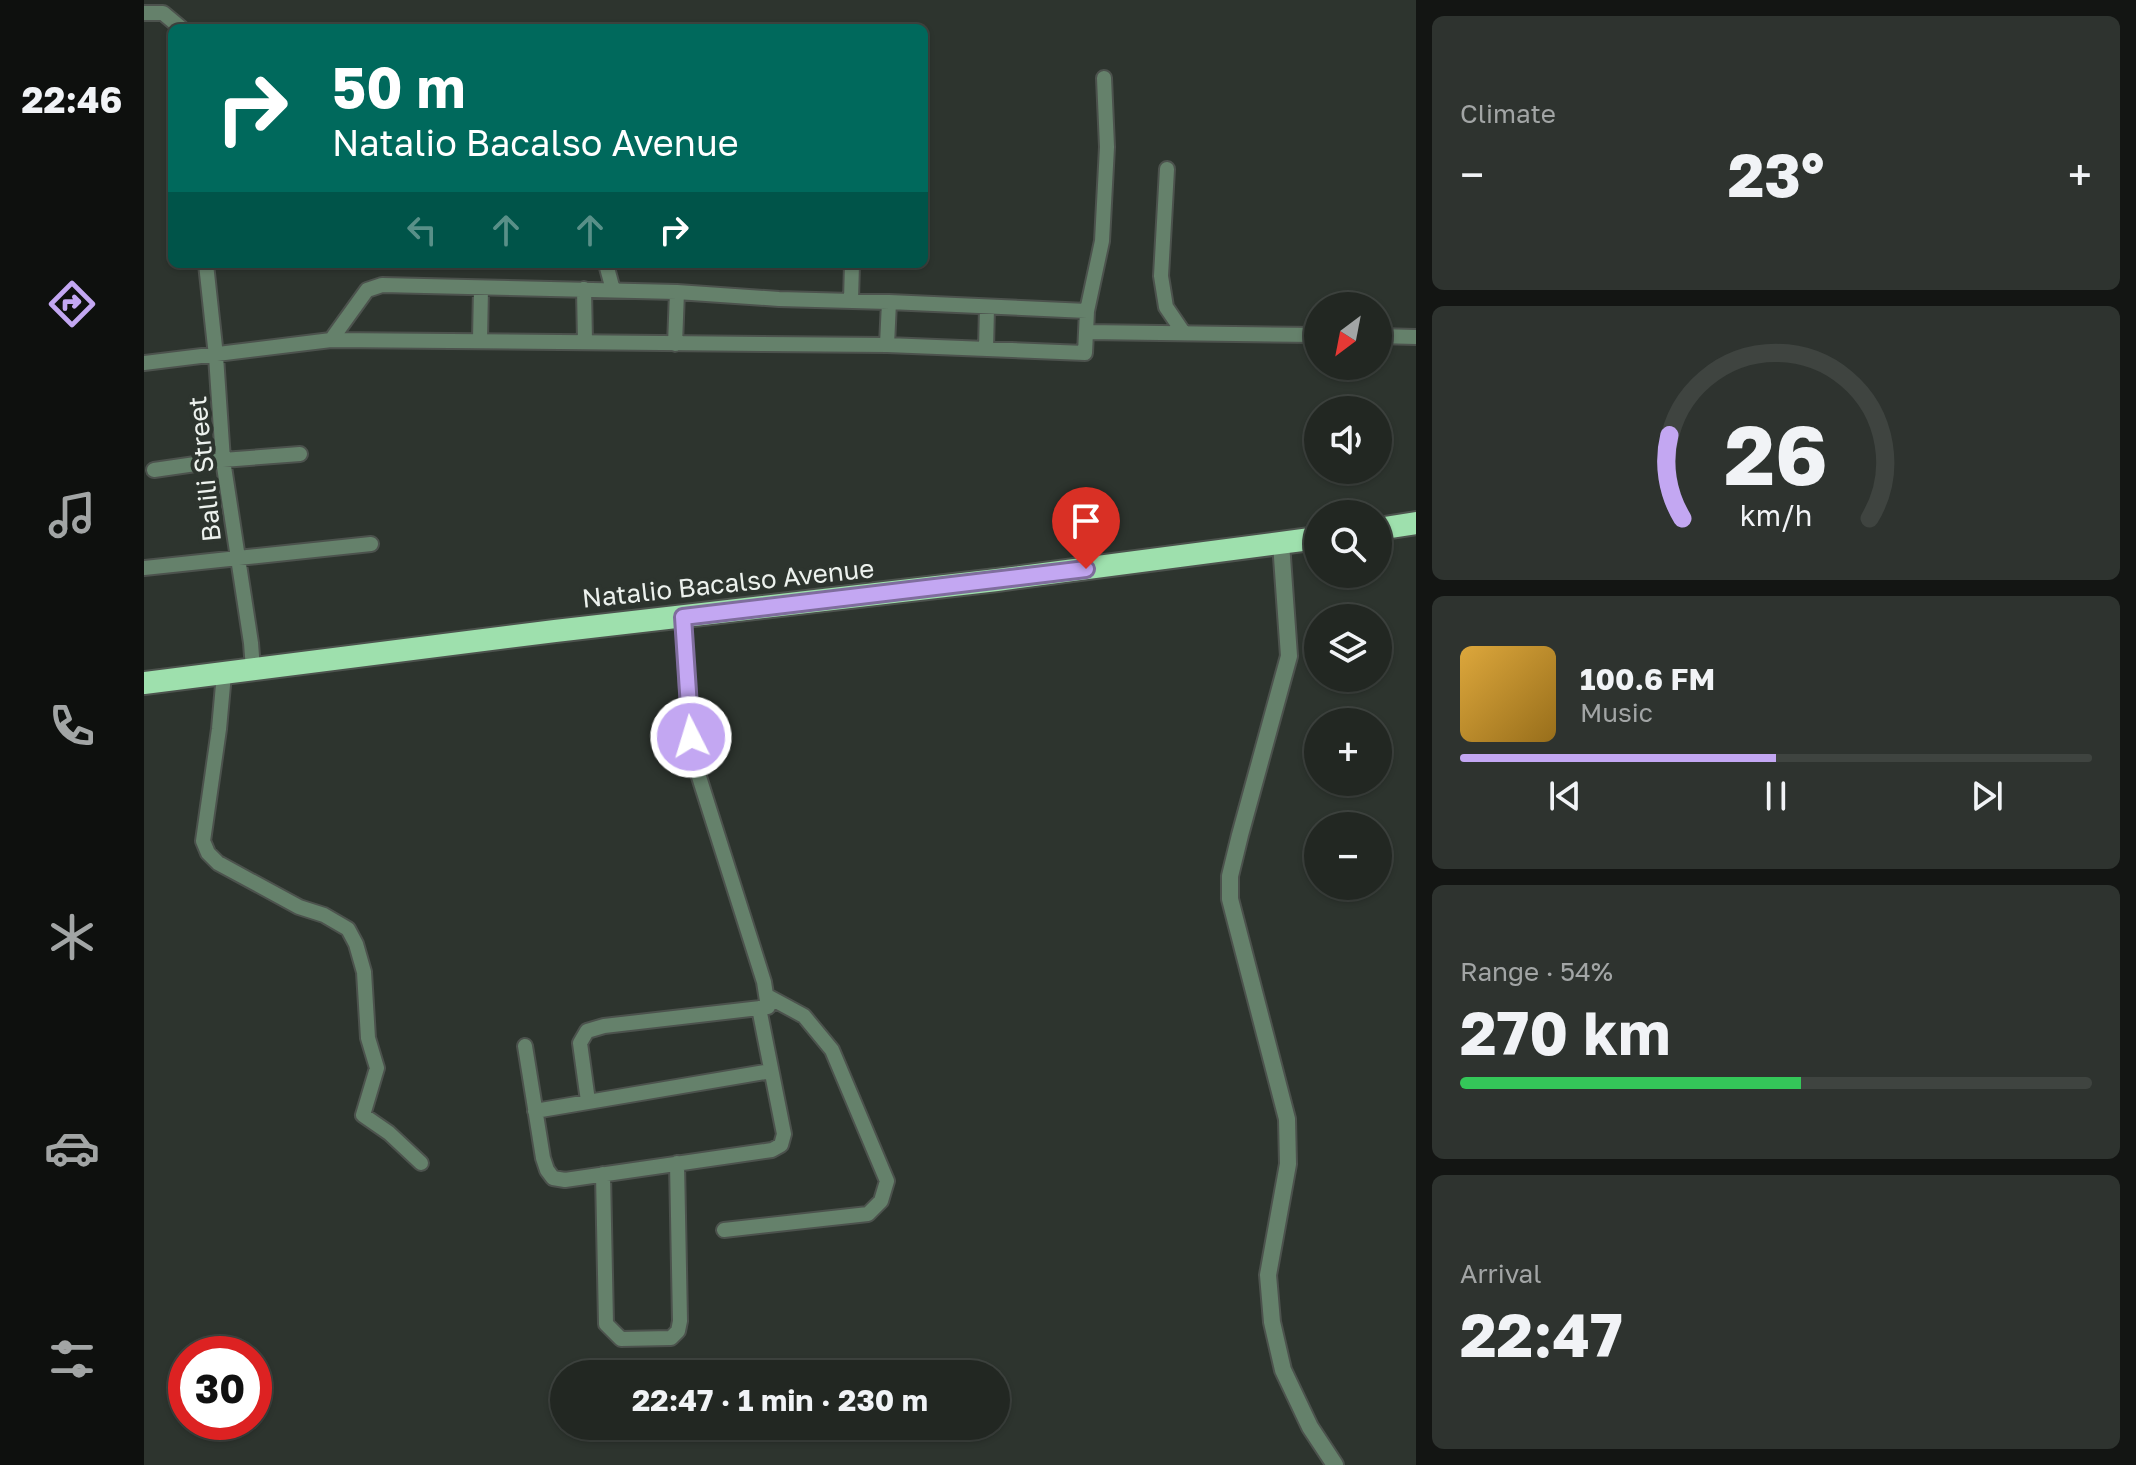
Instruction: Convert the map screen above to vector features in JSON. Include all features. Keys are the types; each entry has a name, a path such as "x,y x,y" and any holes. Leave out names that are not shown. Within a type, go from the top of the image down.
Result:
{"highway":[{"path":"1392,527 1416,523"},
{"name":"Natalio Bacalso Avenue","path":"144,683 1304,540"}],"street":[{"path":"144,13 163,13 176,24"},
{"path":"144,363 331,340 887,345 1085,353 1087,311 1095,286 1102,241 1107,147 1104,78"},
{"path":"1167,169 1161,276 1166,307 1183,332"},
{"name":"Balili Street","path":"206,268 223,460 253,669"},
{"path":"607,268 613,290"},
{"path":"851,300 852,268"},
{"path":"331,340 367,290 382,285 677,292 1087,311"},
{"path":"480,340 481,288"},
{"path":"584,289 585,342"},
{"path":"675,344 677,292"},
{"path":"887,345 889,302"},
{"path":"986,349 987,307"},
{"path":"1086,332 1304,335"},
{"path":"1392,336 1416,337"},
{"path":"154,470 223,460 300,454"},
{"path":"1281,543 1289,656 1236,849 1230,876 1230,899 1287,1119 1288,1164 1268,1275 1272,1322 1283,1370 1310,1427 1335,1465"},
{"path":"144,568 371,544"},
{"path":"525,1046 543,1158 553,1178 565,1180 772,1150 781,1145 784,1134 771,1071 765,1003 694,761 683,617"},
{"path":"224,674 203,841 208,853 218,863 299,907 332,919 348,929 364,972 368,1038 377,1068 363,1115 389,1133 421,1163"},
{"path":"588,1101 580,1043 587,1031 765,1003 804,1016 832,1050 887,1181 881,1201 868,1214 724,1230"},
{"path":"535,1111 771,1071"},
{"path":"603,1174 606,1324 621,1339 671,1338 678,1331 680,1321 677,1163"}],"route":[{"path":"691,737 683,617 1086,569"}]}
